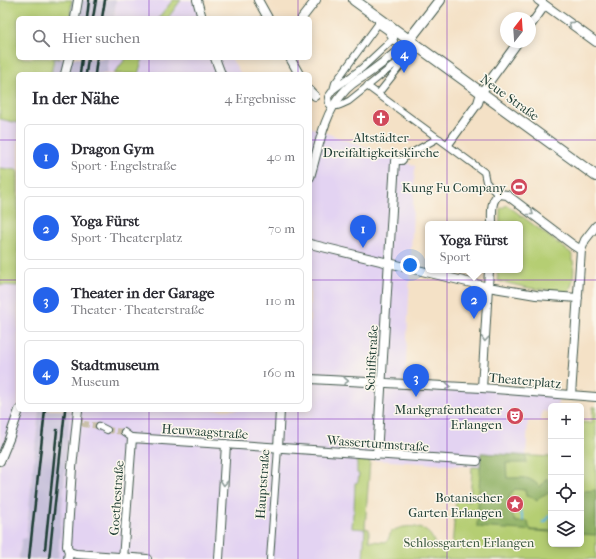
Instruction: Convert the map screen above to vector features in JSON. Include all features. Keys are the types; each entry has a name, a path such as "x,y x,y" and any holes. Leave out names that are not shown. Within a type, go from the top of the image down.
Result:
{"street":[{"path":"75,16 78,0"},
{"path":"197,0 201,16"},
{"path":"258,0 267,16"},
{"path":"304,16 316,0"},
{"name":"Neue Straße","path":"354,0 378,21 409,40 596,176"},
{"path":"312,170 332,106 346,90 389,58 409,40 440,0"},
{"path":"536,14 542,2 596,42"},
{"path":"332,106 329,104 328,97 333,90 362,68 393,40 388,31 378,21 335,83 333,90"},
{"path":"438,138 449,143 478,103 481,93 514,48"},
{"path":"332,106 337,106 349,101 410,52 378,94"},
{"path":"66,72 68,60"},
{"path":"216,60 220,72"},
{"path":"291,60 298,72"},
{"path":"367,86 484,172 486,182 498,195"},
{"path":"395,161 402,161 406,156 438,138"},
{"name":"Schiffstraße","path":"377,454 395,161"},
{"path":"492,221 493,204 495,199 498,195 504,194 511,197 581,250 585,240 596,226"},
{"path":"312,244 425,272"},
{"name":"Theaterplatz","path":"489,273 482,388 571,395 581,250"},
{"path":"430,273 488,287 536,295 578,298"},
{"path":"312,379 482,388"},
{"path":"571,395 596,397"},
{"path":"0,461 10,439 18,412"},
{"path":"78,412 67,546 69,555 76,554 147,559"},
{"name":"Hauptstraße","path":"270,559 280,412"},
{"path":"100,426 107,430"},
{"path":"124,432 132,438"},
{"name":"Heuwaagstraße","path":"132,438 278,448"},
{"name":"Goethestraße","path":"126,558 132,438"},
{"path":"219,559 226,444"},
{"name":"Wasserturmstraße","path":"278,448 477,461"}],"shaded area":[{"path":"72,0 116,0 114,16 70,16"},
{"path":"116,0 192,0 203,16 114,16"},
{"path":"54,60 109,60 107,72 51,72"},
{"path":"109,60 232,60 240,72 107,72"},
{"path":"0,119 16,123 16,170 0,168"},
{"path":"312,128 415,166 405,382 559,391 558,403 548,403 548,412 542,411 541,421 528,421 526,456 482,453 480,467 375,460 370,461 363,559 58,559 70,412 312,412"},
{"path":"0,285 16,286 16,412 39,412 26,538 22,540 18,559 0,559"},
{"path":"39,412 70,412 58,559 18,559 22,539 26,538"}],"green space":[{"path":"0,0 72,0 70,16 16,16 16,60 54,60 51,72 16,72 16,123 0,119"},
{"path":"173,0 181,0 169,16 160,16"},
{"path":"124,60 142,60 139,72 116,72"},
{"path":"0,168 16,170 16,286 0,285"},
{"path":"507,205 571,253 574,273 572,284 568,292 529,288 498,281 497,273 523,273 523,221 500,221 500,209"},
{"name":"Schlossgarten Erlangen","path":"593,407 596,407 596,559 363,559 365,529 352,528 355,483 358,482 359,474 357,473 357,460 370,461 365,528 369,529 369,541 387,542 391,532 411,526 418,527 429,534 433,539 435,546 452,547 456,500 470,501 472,467 480,467 481,453 548,457 548,547 584,547 584,422 592,423"},
{"path":"481,453 526,456 526,463 506,463 507,478 529,479 540,487 547,478 548,494 541,496 537,501 526,496 525,490 515,489 510,495 508,502 516,522 528,521 529,527 532,530 548,532 477,527"},
{"path":"596,490 596,535 584,534 585,491"}],"waterway":[{"path":"521,512 523,520"},
{"path":"543,522 546,521 548,518"}],"tunnel":[{"path":"77,420 84,421 84,424 99,426"},
{"path":"107,430 124,432"}],"railway":[{"path":"87,16 89,0"},
{"path":"93,16 96,0"},
{"path":"102,16 105,0"},
{"path":"80,72 82,60"},
{"path":"86,72 88,60"},
{"path":"95,72 97,60"},
{"path":"29,559 45,412"},
{"path":"49,559 65,412"},
{"path":"45,549 57,430"}],"place":[{"name":"Stadtmuseum","path":"404,73"},
{"name":"Altstädter Dreifaltigkeitskirche","path":"381,118"},
{"name":"Kung Fu Company","path":"519,187"},
{"name":"Dragon Gym","path":"363,248"},
{"name":"Yoga Fürst","path":"474,319"},
{"name":"Theater in der Garage","path":"416,397"},
{"name":"Markgrafentheater Erlangen","path":"515,416"},
{"name":"Botanischer Garten Erlangen","path":"515,504"}]}
